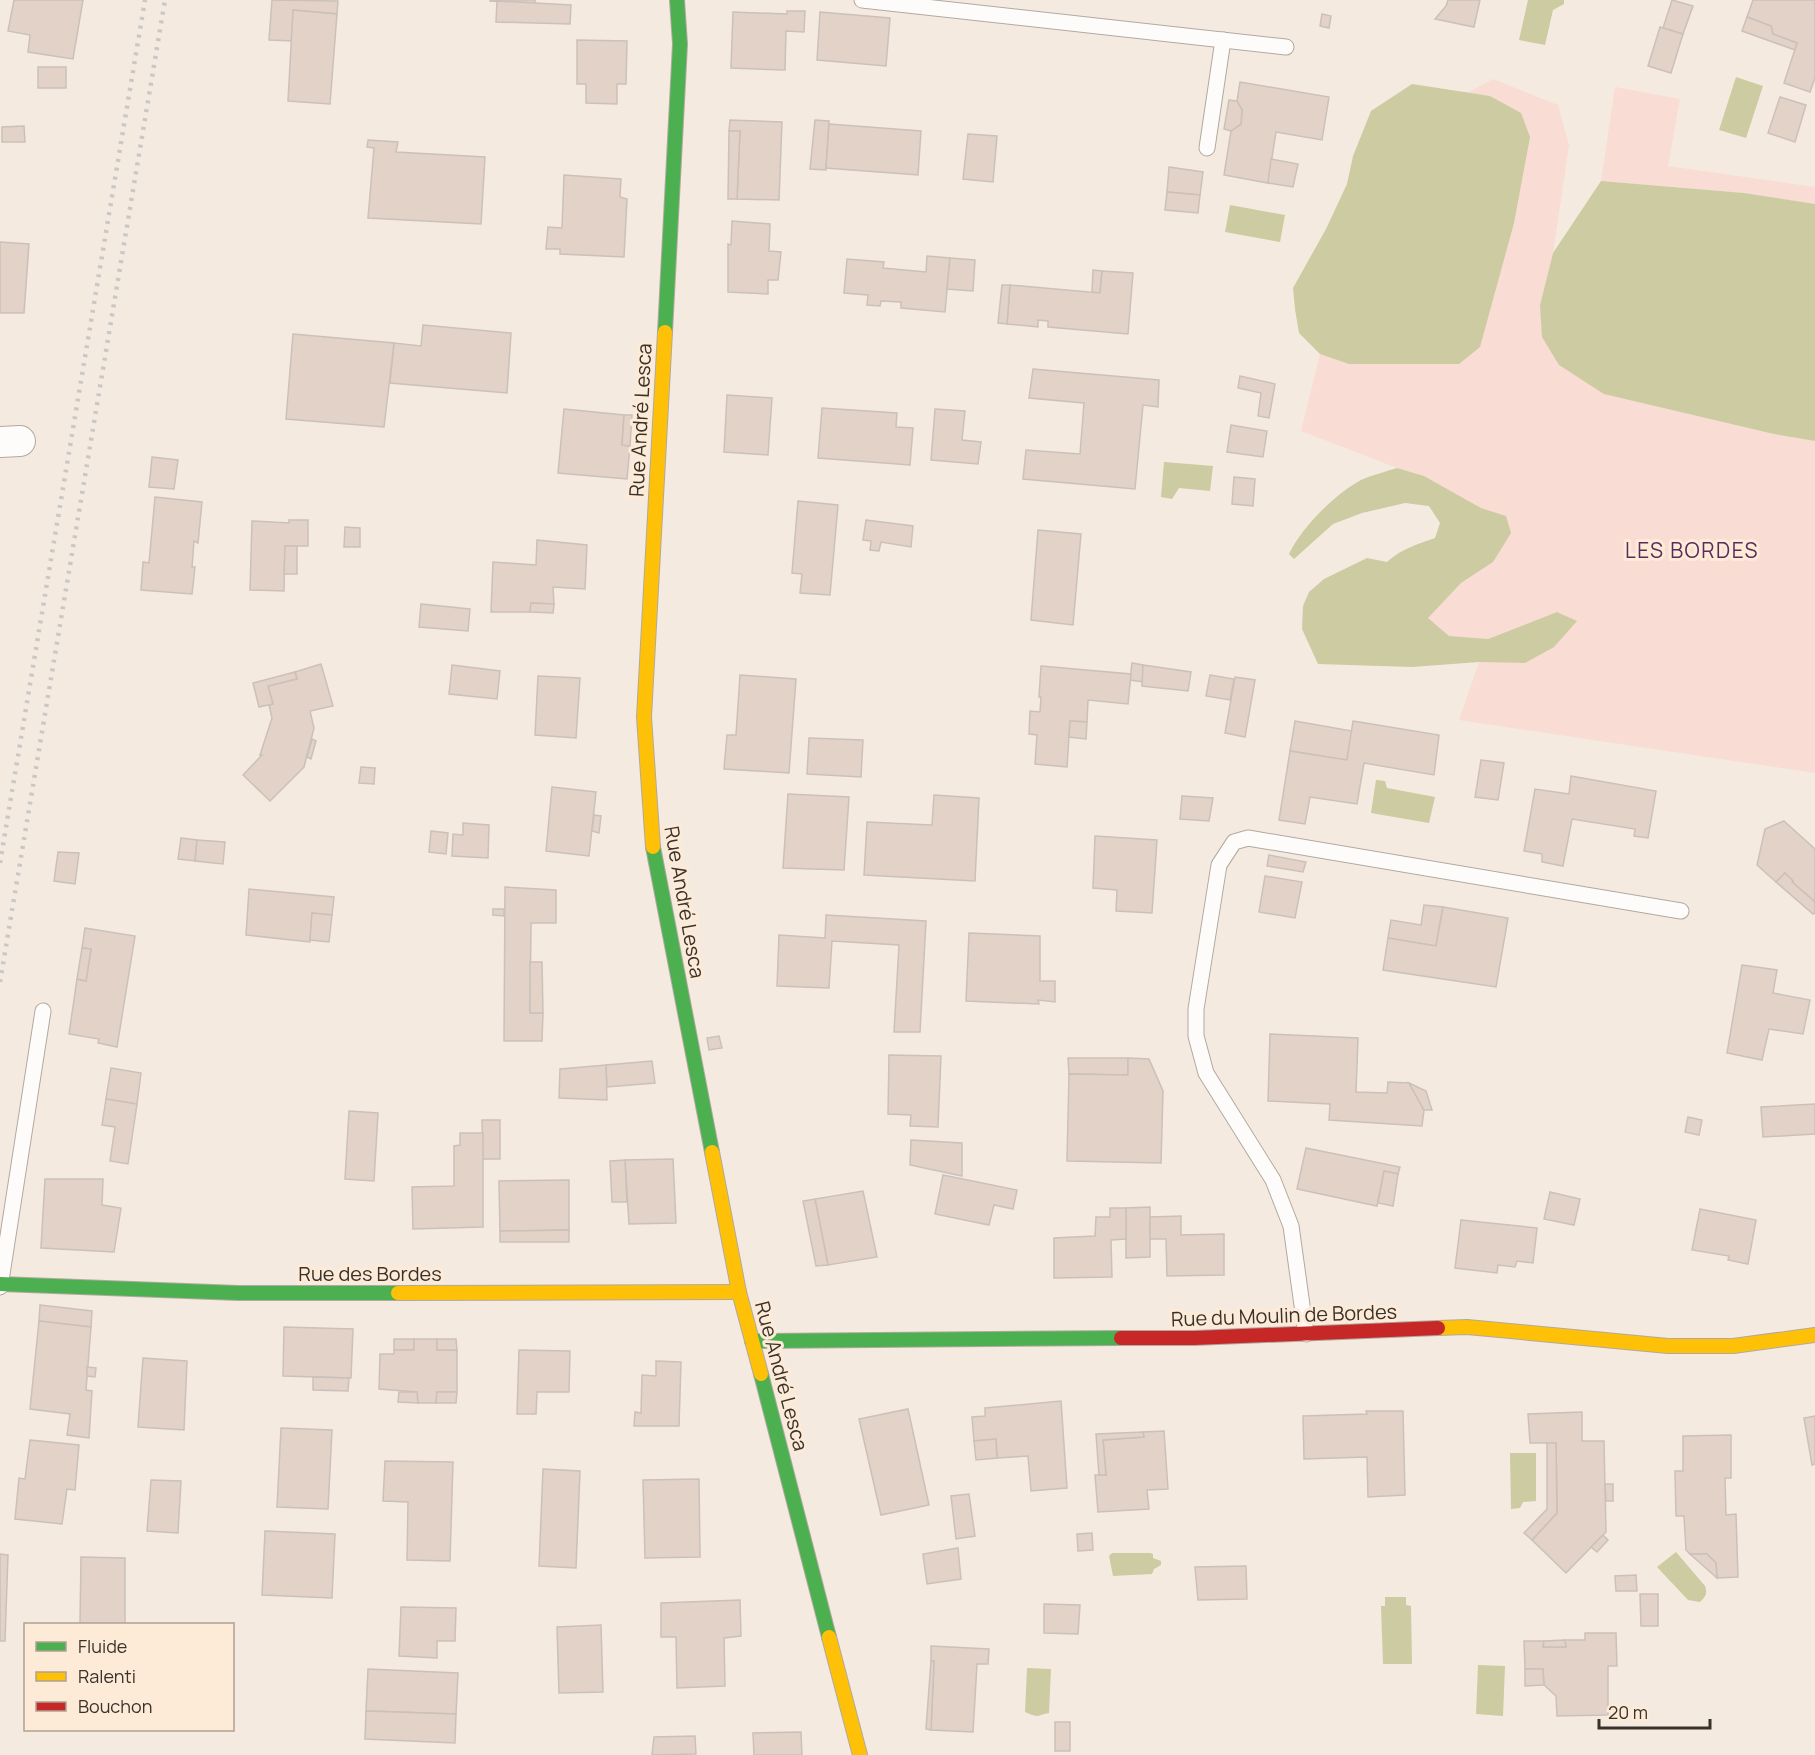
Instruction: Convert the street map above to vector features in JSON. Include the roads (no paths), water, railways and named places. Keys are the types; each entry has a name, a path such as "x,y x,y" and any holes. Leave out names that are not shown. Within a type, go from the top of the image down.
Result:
{"street":[{"name":"Rue André Lesca","path":"677,0 680,44 644,717 654,856 739,1292 860,1755"},
{"name":"Rue des Bordes","path":"0,1284 239,1293 739,1292"},
{"name":"Rue du Moulin de Bordes","path":"753,1341 1183,1338 1467,1327 1668,1346 1733,1346 1815,1335"}],"lane":[{"path":"862,0 1286,47"},
{"path":"1207,148 1223,40"},
{"path":"1306,1334 1291,1226 1273,1180 1206,1073 1196,1036 1196,1009 1219,865 1234,842 1248,838 1682,911"},
{"path":"0,1290 43,1011"}],"railway":[{"path":"0,863 145,0"},
{"path":"0,982 165,0"}],"district":[{"name":"LES BORDES","path":"1692,550"}]}
